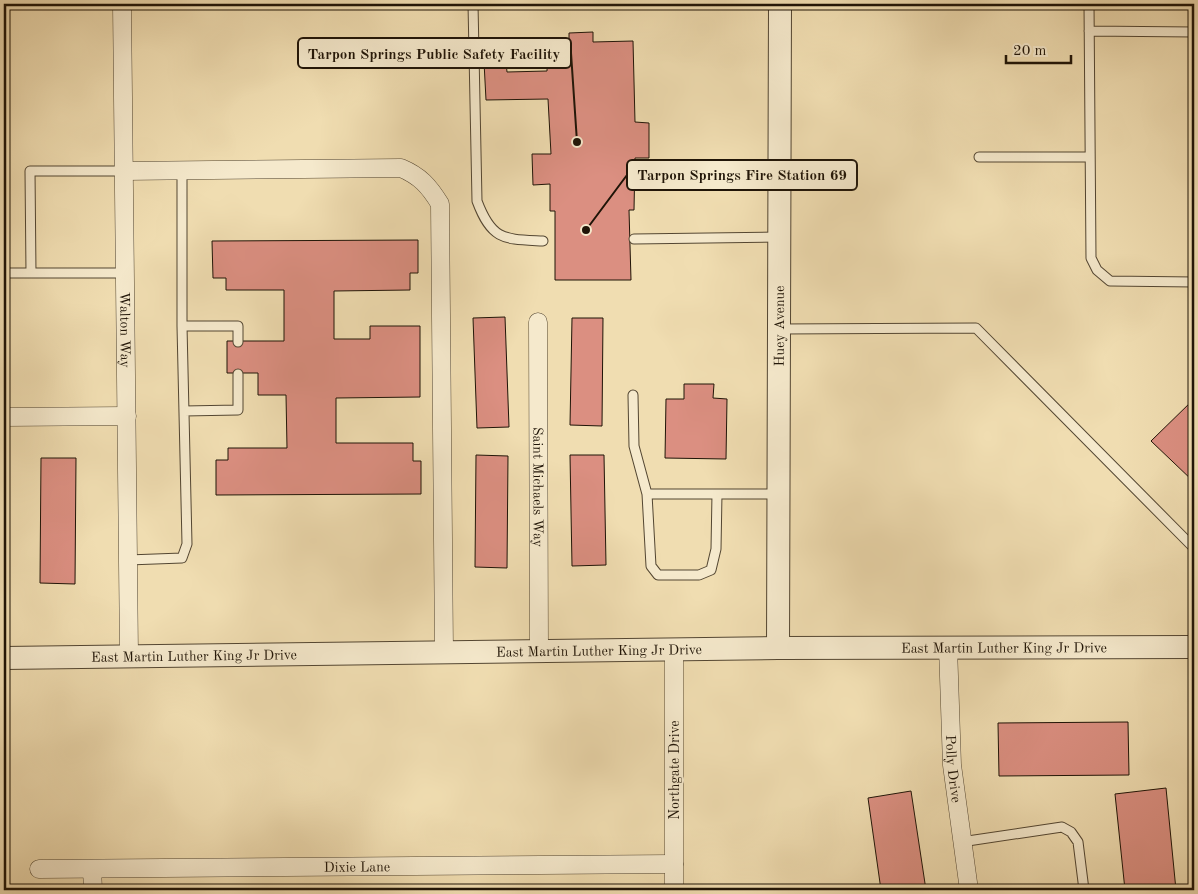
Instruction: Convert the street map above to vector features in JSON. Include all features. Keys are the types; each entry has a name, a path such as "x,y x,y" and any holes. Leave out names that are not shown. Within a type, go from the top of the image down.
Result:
{"street":[{"name":"Walton Way","path":"122,4 129,656"},
{"name":"Huey Avenue","path":"778,648 780,4"},
{"path":"124,171 401,168 415,174 430,186 440,204 444,651"},
{"name":"Saint Michaels Way","path":"538,322 539,651"},
{"path":"4,416 127,416"},
{"name":"Polly Drive","path":"948,647 951,748 968,890"},
{"name":"East Martin Luther King Jr Drive","path":"4,658 444,651 1194,647"},
{"name":"Northgate Drive","path":"674,649 674,890"},
{"name":"Dixie Lane","path":"39,869 674,864"},
{"path":"92,869 93,890"}],"lane":[{"path":"473,4 476,201 492,229 507,239 543,241"},
{"path":"1089,4 1091,258 1097,270 1110,281 1194,282"},
{"path":"1089,31 1194,32"},
{"path":"979,157 1089,157"},
{"path":"128,560 182,558 187,544 182,326 182,170"},
{"path":"31,273 30,171 124,171"},
{"path":"634,239 779,237"},
{"path":"4,274 125,272"},
{"path":"182,326 238,326 238,342"},
{"path":"780,328 976,328 1194,548"},
{"path":"184,411 238,410 238,374"},
{"path":"634,395 634,446 647,494 651,566 658,575 700,575 711,570 714,560 717,494"},
{"path":"647,494 778,494"},
{"path":"961,842 1062,828 1071,832 1078,842 1084,890"}],"building":[{"path":"593,32 593,42 633,41 635,122 649,123 649,158 635,158 634,210 629,210 631,280 555,280 555,211 550,211 550,184 533,185 532,154 551,154 548,99 486,100 484,62 506,62 507,72 547,71 548,43 569,42 569,33"},
{"path":"418,240 418,273 410,273 410,290 334,291 334,339 370,339 370,326 420,326 420,397 336,398 336,443 413,443 413,461 421,461 421,494 216,495 216,460 228,460 228,448 287,448 286,395 258,395 258,373 227,373 227,341 284,341 284,290 226,290 226,278 213,278 212,241"},
{"path":"505,317 509,427 477,428 473,318"},
{"path":"572,318 603,318 602,426 570,425"},
{"path":"684,384 714,384 713,398 727,399 726,459 665,458 666,399 684,399"},
{"path":"1194,399 1194,482 1151,441"},
{"path":"476,455 508,456 507,568 475,567"},
{"path":"570,455 604,455 606,565 572,566"},
{"path":"41,458 76,458 75,584 40,583"},
{"path":"1128,722 1129,775 999,776 998,723"},
{"path":"1166,788 1176,890 1125,890 1115,794"},
{"path":"911,791 926,890 881,890 868,798"}],"place":[{"name":"Tarpon Springs Public Safety Facility","path":"577,142"},
{"name":"Tarpon Springs Fire Station 69","path":"586,230"}]}
